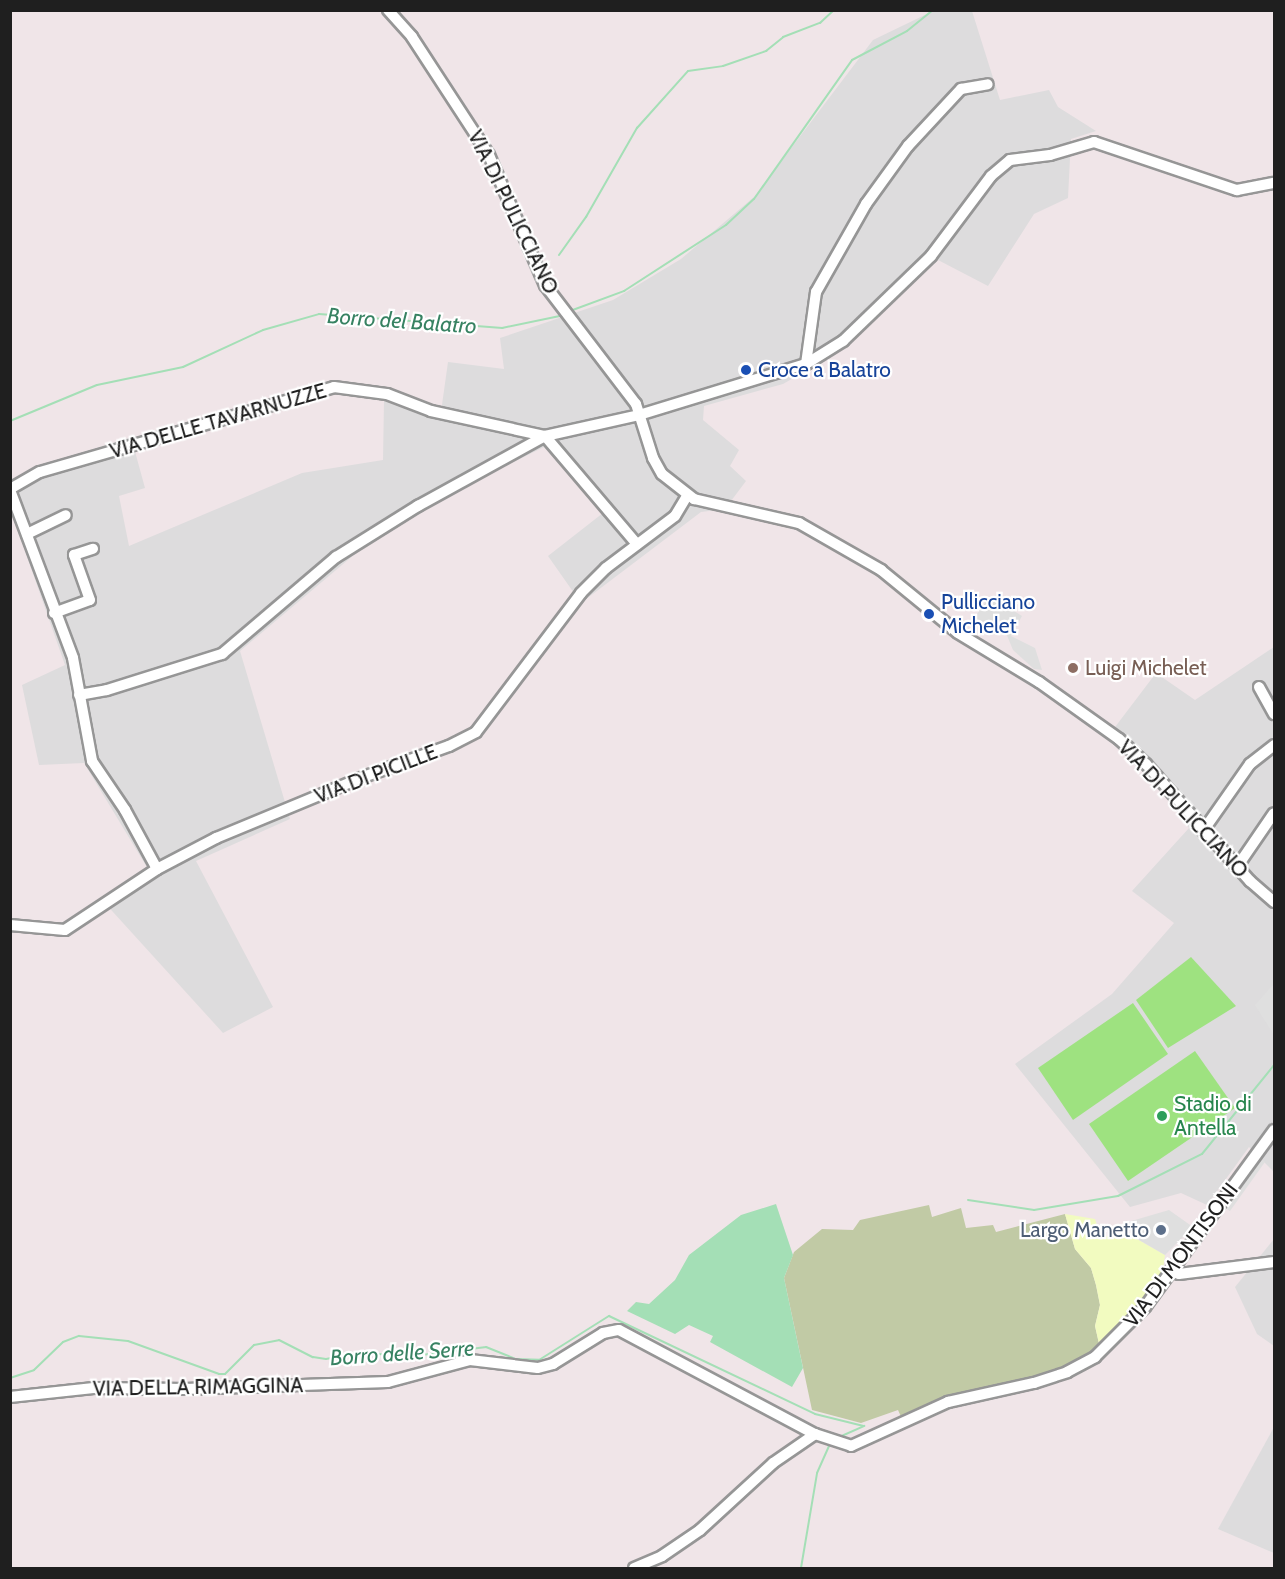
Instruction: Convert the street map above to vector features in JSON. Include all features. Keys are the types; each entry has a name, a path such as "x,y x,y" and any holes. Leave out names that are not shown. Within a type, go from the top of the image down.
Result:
{"street":[{"name":"VIA DI PULICCIANO","path":"388,10 411,37 489,155 545,285 633,400 656,464 687,496 704,503 799,523 864,558 958,633 1023,672 1119,740 1146,764 1237,867 1275,902"},
{"path":"806,364 816,292 866,204 908,146 961,89 988,84"},
{"name":"VIA DELLE TAVARNUZZE","path":"10,489 40,472 334,387 387,394 473,422 545,436 639,415 806,364 843,341 931,256 991,176 1010,160 1050,155 1094,142 1237,190 1275,183"},
{"path":"79,695 107,690 222,654 336,557 418,506 545,436 637,544"},
{"path":"10,489 54,613 73,658 92,761 125,810 157,869"},
{"name":"VIA DI PICILLE","path":"675,516 687,496"},
{"name":"VIA DI PICILLE","path":"10,925 65,930 157,869 248,825 449,746 476,732 580,593 637,544 675,516 704,503"},
{"path":"27,534 66,515"},
{"path":"54,613 90,600 74,555 93,549"},
{"path":"1258,687 1275,714"},
{"path":"1203,831 1250,764 1275,745"},
{"path":"1237,867 1275,813"},
{"name":"VIA DI MONTISONI","path":"815,1434 851,1446 948,1402 1067,1372 1115,1340 1170,1271 1275,1130"},
{"path":"1170,1271 1179,1274 1275,1262"},
{"name":"VIA DELLA RIMAGGINA","path":"10,1397 94,1388 185,1389 388,1382 470,1360 538,1368 553,1364 603,1333 619,1330 815,1434"},
{"path":"634,1569 662,1556 700,1530 773,1463 815,1434"}],"shaded area":[{"path":"933,11 972,11 1000,100 1049,90 1058,107 1096,131 1071,139 1068,198 1034,214 988,286 938,260 837,353 783,384 704,406 703,420 739,450 730,466 746,481 725,509 701,512 581,603 548,556 603,513 544,447 457,490 355,554 240,651 290,819 196,861 273,1007 223,1033 103,901 148,869 84,763 39,765 22,685 65,665 11,511 10,481 36,467 131,437 145,488 119,496 129,546 302,473 383,460 384,400 440,419 448,362 504,369 500,338 613,300 681,259 754,197 873,40"},
{"path":"990,596 1022,616 1011,636 1035,648 1042,670 1034,669 1013,650 1006,633 974,618"},
{"path":"1274,647 1274,1172 1249,1147 1207,1205 1181,1193 1130,1207 1015,1064 1112,994 1174,923 1132,891 1189,828 1137,758 1109,735 1156,673 1195,700"},
{"path":"1274,986 1274,1035 1255,1005"},
{"path":"1256,1155 1265,1162 1230,1211 1219,1205"},
{"path":"776,1204 793,1255 784,1278 803,1368 792,1387 710,1342 713,1336 689,1325 675,1334 627,1311 636,1302 649,1304 675,1280 689,1255 741,1215"},
{"path":"929,1205 932,1217 961,1208 966,1228 993,1225 996,1232 1065,1214 1075,1249 1091,1268 1096,1285 1100,1305 1095,1326 1100,1348 1054,1372 1029,1381 960,1394 902,1419 898,1410 861,1423 812,1410 784,1278 794,1252 822,1229 853,1230 860,1220"},
{"name":"Largo Manetto","path":"1169,1210 1193,1227 1165,1255 1132,1236 1128,1222"},
{"path":"1065,1214 1095,1219 1101,1238 1119,1233 1132,1236 1165,1255 1162,1277 1100,1348 1095,1326 1100,1305 1096,1285 1091,1268 1075,1249"},
{"path":"1274,1239 1274,1346 1257,1334 1235,1287"},
{"path":"1274,1427 1274,1553 1218,1529"}],"green space":[{"path":"1191,957 1236,1006 1168,1048 1136,1000"},
{"path":"1133,1003 1168,1054 1073,1120 1038,1068"},
{"name":"Stadio di Antella","path":"1195,1051 1235,1108 1128,1181 1089,1124"}],"waterway":[{"path":"559,255 586,217 637,128 688,71 723,66 766,51 783,37 820,23 834,10"},
{"name":"Borro del Balatro","path":"570,311 624,291 726,225 754,199 852,60 907,31 933,10"},
{"name":"Borro del Balatro","path":"10,421 97,385 183,367 263,330 319,314 502,328 560,316"},
{"path":"968,1200 1034,1210 1118,1196 1202,1154 1274,1065"},
{"name":"Borro delle Serre","path":"10,1378 34,1370 63,1342 79,1336 128,1341 219,1374 225,1374 254,1345 279,1340 313,1357 326,1359 362,1352 405,1357 486,1347 515,1359 539,1360 609,1316 815,1414 864,1426"},
{"path":"837,1438 864,1426"},
{"path":"801,1568 817,1473 830,1444"}],"place":[{"name":"Croce a Balatro","path":"746,370"},
{"name":"Pullicciano Michelet","path":"929,614"},
{"name":"Luigi Michelet","path":"1073,668"},
{"name":"Stadio di Antella","path":"1162,1116"},
{"name":"Largo Manetto","path":"1161,1230"}]}
